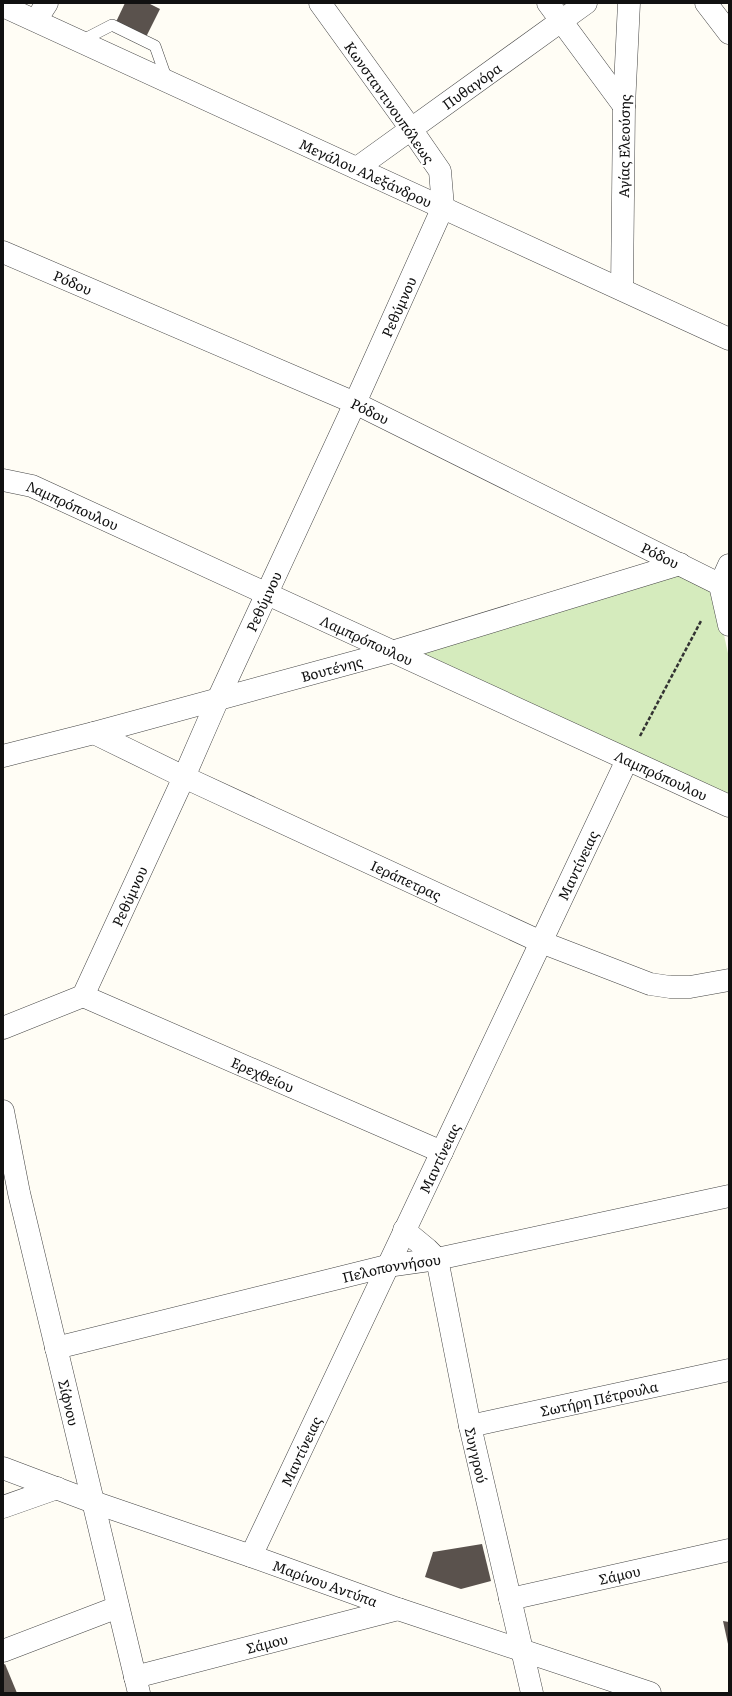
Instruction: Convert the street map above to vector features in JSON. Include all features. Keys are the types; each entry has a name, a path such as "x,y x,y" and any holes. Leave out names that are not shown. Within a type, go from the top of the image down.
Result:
{"street":[{"name":"Κωνσταντινουπόλεως","path":"320,3 440,171 443,207"},
{"path":"548,3 624,106"},
{"name":"Πυθαγόρα","path":"357,168 586,3"},
{"name":"Αγίας Ελεούσης","path":"622,290 624,106 629,3"},
{"path":"706,3 729,33"},
{"name":"Μεγάλου Αλεξάνδρου","path":"3,6 41,11 81,41 729,339"},
{"name":"Ρεθύμνου","path":"83,996 184,777 266,593 355,404 443,207"},
{"name":"Ρόδου","path":"3,252 355,404 725,587"},
{"name":"Λαμπρόπουλου","path":"3,480 32,486 729,806"},
{"name":"Βουτένης","path":"3,756 94,733 394,651 680,564"},
{"path":"729,565 725,587 729,625"},
{"name":"Ιεράπετρας","path":"94,733 184,777 541,942 650,984 670,987 690,987 729,980"},
{"name":"Μαντίνειας","path":"251,1556 627,760"},
{"path":"3,1028 83,996"},
{"name":"Ερεχθείου","path":"83,996 442,1152"},
{"name":"Σίφνου","path":"3,1110 19,1193 137,1685"},
{"name":"Πελοποννήσου","path":"56,1348 387,1266 436,1259 729,1196"},
{"path":"404,1230 427,1249 436,1259"},
{"name":"Συγγρού","path":"436,1259 470,1426 532,1693"},
{"name":"Σωτήρη Πέτρουλα","path":"470,1426 729,1370"},
{"name":"Μαρίνου Αντύπα","path":"3,1468 93,1502 251,1556 398,1609 650,1693"},
{"path":"3,1507 57,1488"},
{"name":"Σάμου","path":"510,1599 729,1550"},
{"path":"3,1651 118,1607"},
{"name":"Σάμου","path":"137,1685 398,1609"}],"path":[{"path":"627,760 725,587"}],"green space":[{"path":"679,574 715,594 729,658 729,795 413,652"}],"building":[{"path":"125,3 148,3 160,9 145,39 115,24"},
{"path":"482,1544 491,1581 461,1589 425,1577 433,1552"},
{"path":"723,1621 729,1622 729,1644 728,1644"},
{"path":"5,1664 17,1693 3,1693 3,1665"}]}
